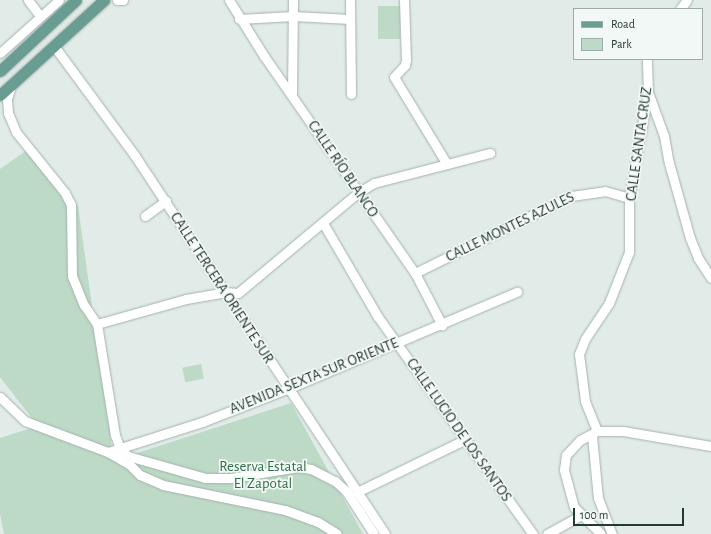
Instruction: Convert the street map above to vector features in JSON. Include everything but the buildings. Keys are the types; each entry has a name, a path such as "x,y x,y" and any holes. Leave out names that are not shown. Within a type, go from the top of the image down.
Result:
{"main road":[{"path":"0,71 76,0"},
{"path":"0,95 104,0"}],"street":[{"path":"28,0 40,16"},
{"path":"0,53 59,0"},
{"path":"117,0 124,0"},
{"name":"CALLE RÍO BLANCO","path":"229,0 238,17 416,273 442,325"},
{"path":"238,0 238,17 293,16 350,19"},
{"path":"292,95 293,0"},
{"path":"350,0 351,94"},
{"path":"404,0 406,60 405,65 394,77 447,164"},
{"path":"681,8 687,0"},
{"name":"CALLE TERCERA ORIENTE SUR","path":"54,46 166,201 226,292 287,389 385,534"},
{"name":"CALLE SANTA CRUZ","path":"612,534 598,498 594,433 585,402 580,354 585,339 609,303 627,259 631,241 629,198 648,92 647,60"},
{"path":"11,84 7,99 8,113 16,132 65,193 71,205 72,276 84,305 96,324 115,435 120,449 128,456 205,478 231,478 298,467 317,471 335,480 346,491 374,534"},
{"path":"648,92 664,136 690,238 710,275"},
{"path":"96,324 156,305 226,292 238,293 245,289 359,192 374,183 490,153"},
{"name":"CALLE MONTES AZULES","path":"416,273 571,196 605,191 629,198"},
{"path":"145,216 166,201"},
{"name":"CALLE LUCIO DE LOS SANTOS","path":"323,223 378,317 533,534"},
{"name":"AVENIDA SEXTA SUR ORIENTE","path":"108,452 287,389 397,342 442,325 517,292"},
{"path":"0,397 26,421 108,452 129,464 140,475 163,485 285,510 318,522 337,534"},
{"path":"601,534 580,516 569,497 564,462 574,446 594,433 624,431 711,446"},
{"path":"357,492 466,439"},
{"path":"547,534 580,516"}],"green space":[{"path":"378,6 400,6 400,39 378,39"},
{"name":"Reserva Estatal El Zapotal","path":"33,146 78,206 112,449 125,457 291,403 363,534 4,534 0,514 0,438 38,426 0,377 0,169"},
{"path":"201,364 204,379 185,382 182,368"}]}
